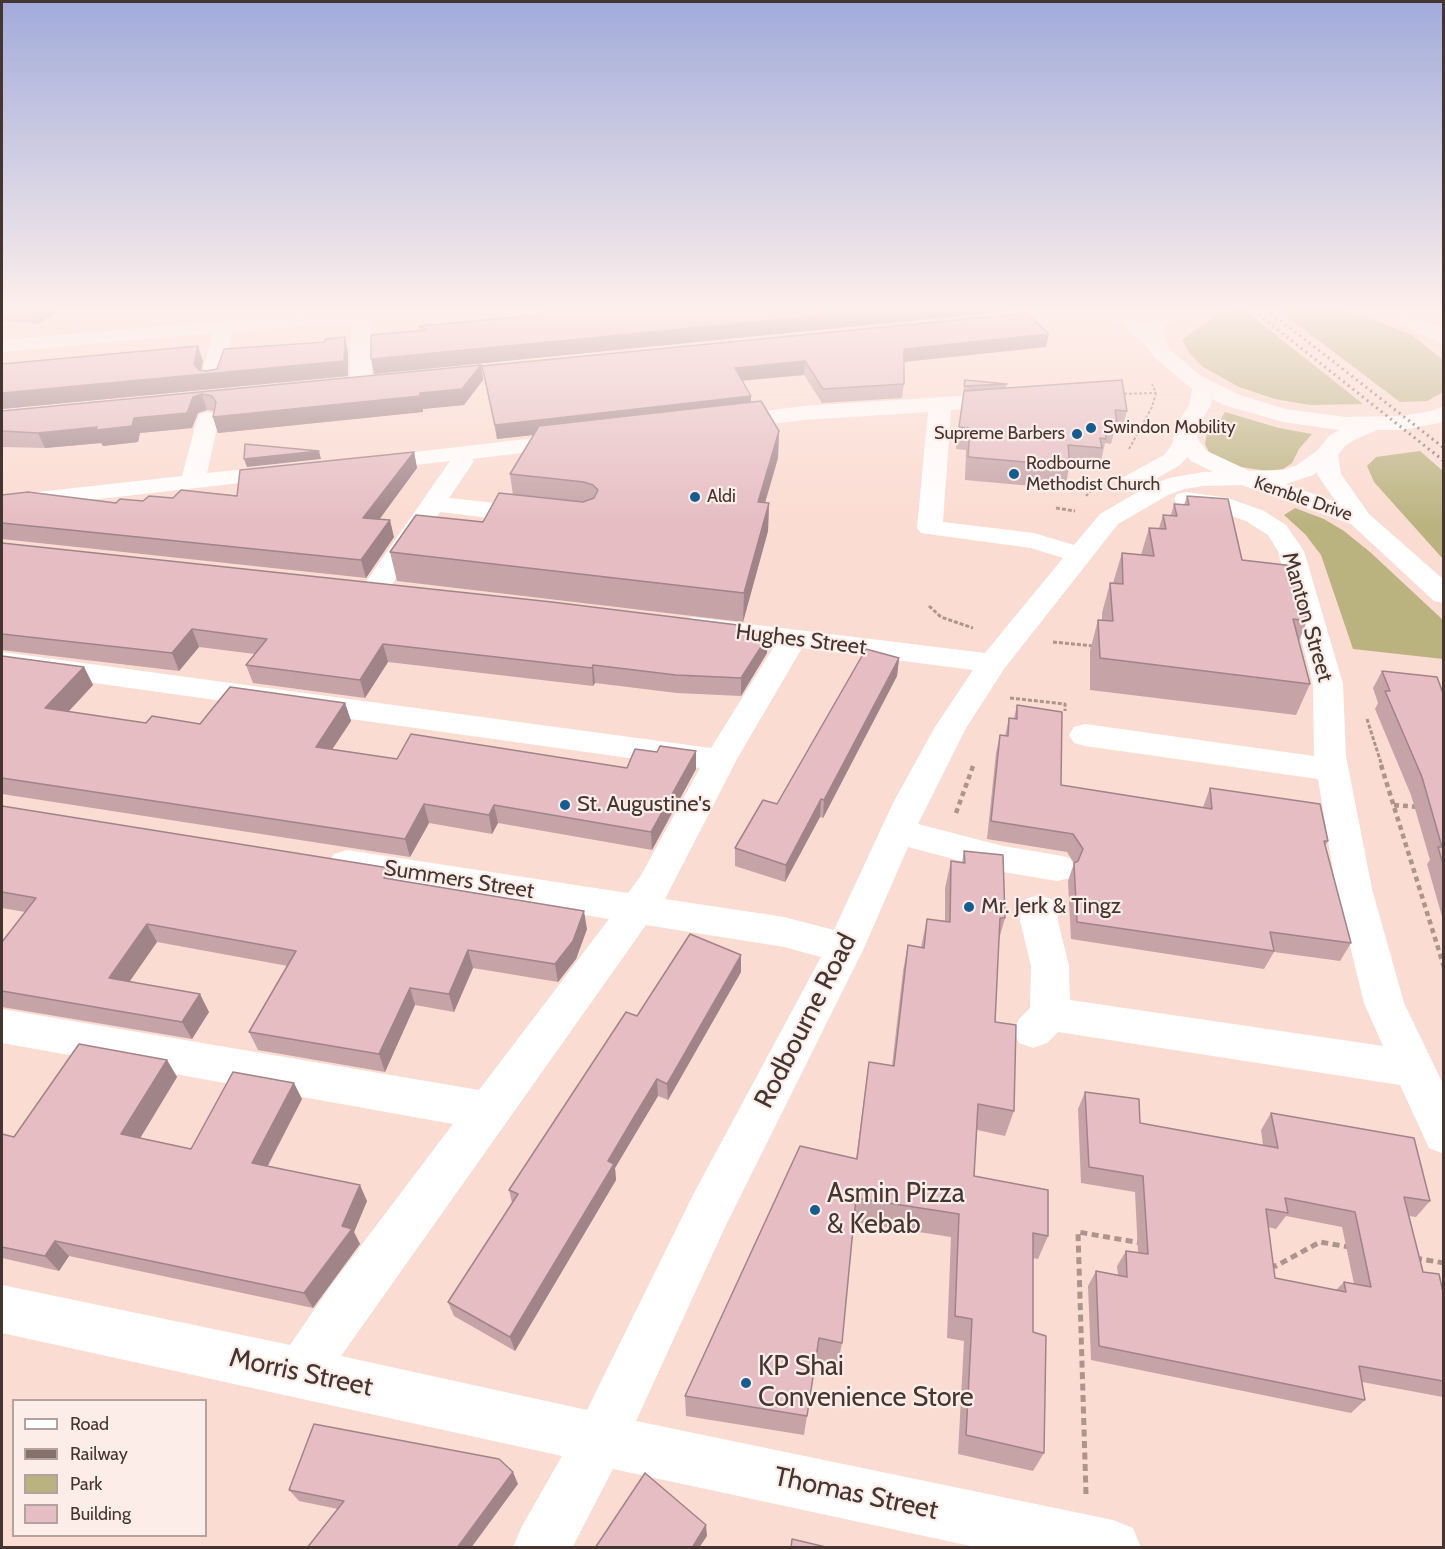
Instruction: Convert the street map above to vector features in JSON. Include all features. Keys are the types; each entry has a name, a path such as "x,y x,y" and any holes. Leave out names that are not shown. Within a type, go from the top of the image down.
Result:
{"street":[{"path":"193,482 216,379"},
{"path":"338,384 382,379"},
{"path":"1191,379 1203,388 1245,405 1324,422 1371,425 1402,423 1441,415"},
{"name":"Rodbourne Road","path":"1109,519 1113,501 1124,489 1172,460 1180,452 1188,424 1200,405 1203,388"},
{"path":"703,425 804,413 1026,399"},
{"path":"943,404 939,411 930,528 1013,537 1066,550"},
{"name":"Rodbourne Road","path":"541,1548 600,1440 710,1209 845,948 929,765 1006,683 1017,630 1066,550 1109,519 1179,483 1203,479 1293,476 1326,455 1342,437 1371,425"},
{"path":"355,465 589,439"},
{"name":"Kemble Drive","path":"1185,439 1198,456 1245,478 1360,519"},
{"name":"Kemble Drive","path":"1326,455 1329,474 1360,519 1443,595"},
{"path":"408,593 363,588 432,504 462,461"},
{"path":"2,503 309,470"},
{"name":"Manton Street","path":"1148,497 1212,502 1241,510 1277,530 1291,551 1329,684 1332,770 1354,890 1384,1003 1443,1134"},
{"path":"432,504 562,518"},
{"name":"Hughes Street","path":"668,623 793,639 1006,683"},
{"path":"300,1373 349,1301 652,887 721,759 793,639"},
{"path":"2,661 721,759"},
{"path":"1085,735 1332,770"},
{"path":"897,831 1003,859 1057,868"},
{"name":"Summers Street","path":"319,858 784,932 845,948"},
{"path":"1039,909 1039,921 1050,966 1041,1022 1415,1069"},
{"path":"2,1026 487,1111"},
{"name":"Morris Street","path":"2,1309 556,1428 600,1440"},
{"name":"Thomas Street","path":"600,1440 1100,1545"}],"path":[{"path":"1123,455 1146,421 1156,393 1147,379"},
{"path":"1116,394 1156,393"},
{"path":"1083,499 1107,474"},
{"path":"1066,550 1075,511 1079,505"},
{"path":"1056,508 1075,511"},
{"path":"929,606 941,617 970,627"},
{"path":"1045,646 1050,641 1095,646"},
{"path":"1003,707 1006,683 1065,704 1065,732 1085,735"},
{"path":"1366,717 1395,805 1443,967"},
{"path":"948,844 956,811 977,756"},
{"path":"1395,805 1424,808"},
{"path":"1100,1545 1078,1232 1148,1244"},
{"path":"1265,1264 1276,1266 1320,1242 1353,1248"},
{"path":"1410,1257 1443,1263"}],"green space":[{"path":"1225,379 1332,379 1363,404 1310,405 1275,399 1239,387"},
{"path":"1370,379 1443,379 1443,392 1427,401 1400,402"},
{"path":"1225,412 1279,428 1312,434 1299,449 1292,463 1283,469 1267,471 1241,467 1210,454 1205,444 1207,433 1218,424"},
{"path":"1420,451 1443,471 1443,559 1374,482 1367,466 1376,457"},
{"path":"1295,508 1324,519 1344,531 1443,620 1443,659 1353,649 1321,555 1305,534 1284,515"}],"building":[{"path":"2,379 149,379 2,393"},
{"path":"332,379 470,379 462,389 420,393 420,396 213,417 216,402 212,396 202,394 193,397 187,413 134,418 132,426 96,430 97,427 38,433 2,431 2,411"},
{"path":"485,379 741,379 751,396 495,425"},
{"path":"817,379 904,379 904,384 823,389"},
{"path":"965,380 1007,384 964,386"},
{"path":"1122,380 1127,411 1115,410 1117,421 1104,420 1106,439 1100,438 1102,448 1068,445 1070,466 968,457 970,428 959,427 964,391"},
{"path":"761,401 779,431 758,502 769,503 744,593 390,552 416,515 483,522 499,493 583,502 594,498 598,490 593,485 584,482 510,474 539,426"},
{"path":"245,444 319,451 244,459"},
{"path":"414,452 363,518 390,520 361,560 2,523 2,495 28,492 116,503 120,499 143,501 149,496 173,498 181,490 237,496 240,470"},
{"path":"1187,496 1228,499 1242,560 1294,566 1307,621 1293,619 1310,684 1100,658 1098,620 1113,621 1110,583 1123,584 1122,553 1154,556 1149,528 1166,529 1163,515 1177,516 1174,504 1189,505"},
{"path":"2,543 552,602 738,625 736,632 768,636 741,678 676,675 593,665 592,668 383,644 360,680 246,665 267,639 192,629 172,653 2,634"},
{"path":"866,649 899,658 824,800 821,799 786,865 735,848 763,800 777,804"},
{"path":"2,656 84,667 45,708 146,723 152,716 200,724 230,687 345,703 316,747 397,759 411,734 627,768 635,749 657,752 660,746 696,751 651,832 494,805 489,815 424,804 405,839 2,778"},
{"path":"1382,671 1437,677 1443,693 1443,864 1438,847 1442,847 1422,777 1385,691 1390,691"},
{"path":"1017,705 1062,712 1061,785 1212,809 1210,788 1320,804 1328,841 1324,841 1351,943 1270,932 1274,951 1077,922 1074,863 1078,861 1083,849 1073,834 991,821 1000,735 1008,736 1009,718 1017,719"},
{"path":"2,806 389,868 384,878 584,911 573,941 555,964 468,950 449,994 410,988 379,1054 249,1032 296,951 147,924 109,978 200,994 182,1022 2,991 2,942 36,898 2,892"},
{"path":"964,851 1003,855 1005,918 1000,918 995,1022 1016,1025 1014,1111 978,1104 974,1176 1048,1190 1048,1236 1033,1233 1033,1332 1046,1336 1044,1453 966,1435 972,1319 955,1316 959,1214 856,1198 842,1343 819,1338 807,1416 685,1396 800,1146 857,1159 869,1062 894,1066 908,945 924,948 927,919 950,922 951,861 965,863"},
{"path":"690,934 741,955 667,1084 657,1079 634,1117 608,1161 614,1164 510,1337 448,1302 518,1194 509,1190 626,1012 637,1016"},
{"path":"79,1044 167,1060 121,1134 191,1149 233,1072 294,1083 252,1163 360,1185 342,1226 352,1229 304,1293 55,1241 45,1256 2,1247 2,1134 14,1137"},
{"path":"1085,1092 1139,1099 1140,1123 1278,1148 1271,1113 1414,1138 1430,1201 1404,1197 1423,1272 1439,1274 1443,1292 1443,1381 1359,1366 1365,1400 1099,1346 1096,1271 1127,1277 1126,1251 1148,1254 1143,1176 1089,1167","holes":["1285,1198 1355,1212 1371,1287 1344,1282 1346,1292 1275,1278 1266,1209 1288,1213"]},
{"path":"314,1424 499,1459 513,1472 457,1548 307,1548 344,1501 289,1490"},
{"path":"645,1473 706,1525 692,1548 595,1548"},
{"path":"792,1539 830,1548 791,1548"}],"railway":[{"path":"1341,379 1444,461"},
{"path":"1356,379 1444,448"}],"place":[{"name":"Swindon Mobility","path":"1091,428"},
{"name":"Supreme Barbers","path":"1077,434"},
{"name":"Rodbourne Methodist Church","path":"1014,474"},
{"name":"Aldi","path":"695,497"},
{"name":"St. Augustine's","path":"565,805"},
{"name":"Mr. Jerk & Tingz","path":"969,907"},
{"name":"Asmin Pizza & Kebab","path":"815,1210"},
{"name":"KP Shai Convenience Store","path":"746,1383"}]}
